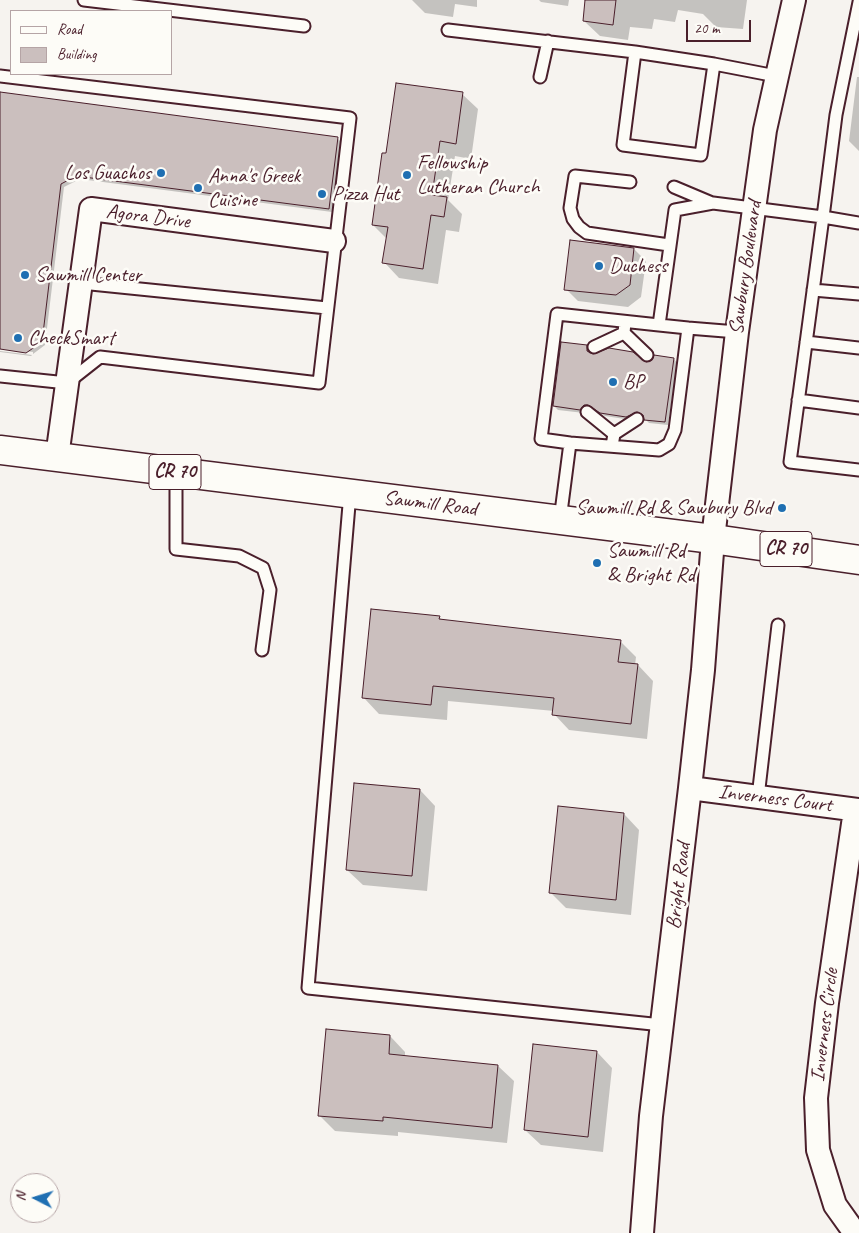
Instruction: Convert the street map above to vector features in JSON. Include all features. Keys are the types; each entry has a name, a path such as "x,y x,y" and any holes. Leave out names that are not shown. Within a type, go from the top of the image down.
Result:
{"main road":[{"name":"Sawmill Road","path":"0,450 712,538 859,560"}],"street":[{"name":"Sawbury Boulevard","path":"712,538 765,130 794,0"},
{"name":"Agora Drive","path":"57,457 91,209 334,241"},
{"name":"Bright Road","path":"642,1233 650,1116 703,670 712,538"},
{"name":"Inverness Court","path":"690,788 857,810"},
{"name":"Inverness Circle","path":"855,1233 835,1204 818,1150 816,1098 827,1003 857,810"}],"lane":[{"path":"84,0 169,10"},
{"path":"859,2 836,115 790,462 859,470"},
{"path":"172,10 304,26"},
{"path":"448,30 635,52 776,76"},
{"path":"540,77 548,41"},
{"path":"635,52 623,145 701,155 714,64"},
{"path":"0,76 350,118 334,241 319,382 100,357 67,383 0,376"},
{"path":"630,182 575,176 570,208 573,219 579,228 587,233 669,245"},
{"path":"674,187 713,203 859,223"},
{"path":"659,325 675,210 713,203"},
{"path":"80,283 327,308"},
{"path":"813,290 859,294"},
{"path":"688,328 675,430 669,444 659,450 541,439 557,314 625,327 659,325 738,332"},
{"path":"594,347 625,327"},
{"path":"625,327 647,355"},
{"path":"806,342 859,348"},
{"path":"798,400 859,408"},
{"path":"587,412 614,434"},
{"path":"612,446 614,434 637,420"},
{"path":"560,520 570,443"},
{"path":"176,472 176,549 239,556 263,568 270,590 262,650"},
{"path":"350,494 308,988 662,1025"},
{"path":"758,797 778,625"}],"building":[{"path":"585,0 616,0 613,25 583,21"},
{"name":"Fellowship Lutheran Church","path":"396,83 463,92 456,144 440,141 432,195 447,197 444,217 431,215 423,269 382,263 388,227 372,225 382,153 386,153"},
{"name":"Sawmill Center","path":"0,92 338,137 329,209 76,176 61,184 42,342 26,353 0,349"},
{"name":"Duchess","path":"570,240 634,248 630,285 616,295 564,290"},
{"name":"BP","path":"561,342 587,345 587,351 593,354 609,348 633,352 646,362 652,360 654,355 674,358 665,422 644,420 643,415 637,412 626,417 600,413 588,405 584,405 580,410 553,406"},
{"path":"371,609 440,616 439,619 621,640 618,662 638,664 631,724 552,715 554,698 433,686 431,705 362,698"},
{"path":"354,783 420,789 412,876 346,870"},
{"path":"558,806 624,813 616,900 549,893"},
{"path":"326,1029 390,1035 389,1054 498,1065 492,1128 383,1117 383,1121 318,1116"},
{"path":"533,1044 597,1051 588,1137 524,1130"}],"place":[{"name":"Los Guachos","path":"161,173"},
{"name":"Fellowship Lutheran Church","path":"407,175"},
{"name":"Anna's Greek Cuisine","path":"198,188"},
{"name":"Pizza Hut","path":"322,194"},
{"name":"Duchess","path":"599,266"},
{"name":"Sawmill Center","path":"25,275"},
{"name":"CheckSmart","path":"18,338"},
{"name":"BP","path":"613,382"},
{"name":"Sawmill Rd & Sawbury Blvd","path":"782,508"},
{"name":"Sawmill Rd & Bright Rd","path":"597,563"}]}
